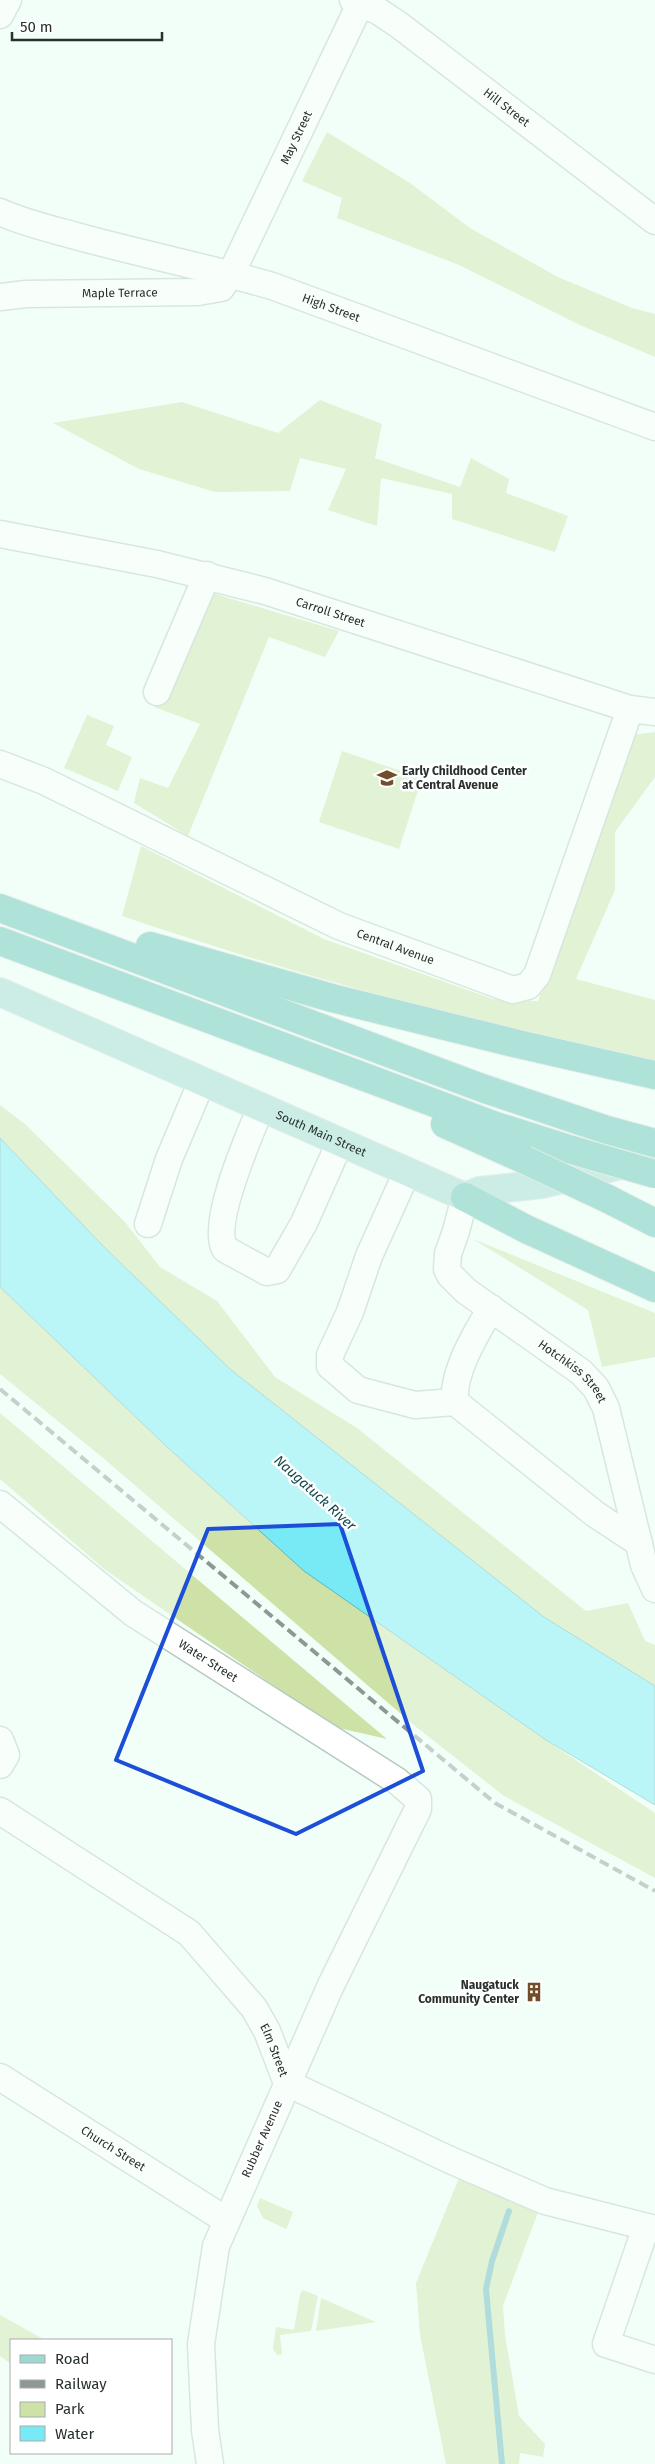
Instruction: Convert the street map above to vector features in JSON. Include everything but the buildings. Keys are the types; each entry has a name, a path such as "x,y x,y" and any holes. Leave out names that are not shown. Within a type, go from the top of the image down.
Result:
{"highway":[{"path":"0,903 332,998 518,1044 655,1075"},
{"path":"0,908 482,1088 642,1140"},
{"path":"0,941 496,1126 655,1174"},
{"path":"293,1050 419,1113 525,1160 655,1223"},
{"path":"464,1197 526,1229 655,1288"}],"main road":[{"name":"South Main Street","path":"0,992 464,1197"},
{"path":"464,1197 479,1191 543,1184 655,1157"}],"street":[{"path":"0,14 8,0"},
{"name":"Hill Street","path":"359,1 399,25 655,221"},
{"name":"May Street","path":"231,274 359,1"},
{"name":"High Street","path":"0,212 97,242 231,274 272,286 655,427"},
{"name":"Maple Terrace","path":"0,297 26,294 215,291 221,288 231,274"},
{"name":"Carroll Street","path":"0,534 207,575 304,602 630,709 655,712"},
{"path":"158,692 207,575"},
{"name":"Central Avenue","path":"0,764 44,781 339,926 513,990 528,986 537,975 630,709"},
{"path":"148,1224 169,1159 202,1081"},
{"path":"261,1107 236,1167 221,1235 225,1249 267,1272 277,1270 291,1248 340,1142"},
{"path":"407,1172 369,1256 350,1312 330,1355 330,1366 358,1390 415,1406 455,1402"},
{"name":"Hotchkiss Street","path":"464,1197 456,1231 449,1247 447,1269 454,1281 562,1357 596,1388 606,1408 644,1565 655,1588"},
{"path":"491,1308 473,1339 453,1388 455,1402 595,1514 638,1543"},
{"name":"Water Street","path":"0,1504 133,1613 404,1787 418,1799 418,1809"},
{"path":"0,1740 6,1755 0,1765"},
{"name":"Rubber Avenue","path":"210,2464 203,2403 201,2344 212,2262 226,2220 331,1985 418,1809"},
{"name":"Elm Street","path":"0,1811 189,1933 254,2008 266,2031 287,2083 450,2160 545,2201 651,2228"},
{"name":"Church Street","path":"0,2077 226,2220"},
{"path":"651,2228 606,2344 655,2360"}],"highlighted area":[{"path":"340,1524 423,1771 296,1834 116,1760 208,1529"}],"green space":[{"path":"327,132 410,183 470,228 558,277 632,308 655,314 655,357 582,326 459,265 337,218 342,198 302,181"},
{"path":"320,400 382,424 375,458 460,487 471,458 509,479 506,493 568,516 555,552 452,519 452,494 381,478 377,526 328,510 346,469 300,458 290,491 215,492 139,469 53,423 182,402 278,433"},
{"path":"212,593 339,631 325,657 269,637 188,836 134,803 140,778 168,788 200,724 154,707"},
{"path":"87,715 114,726 106,745 132,757 118,791 64,768"},
{"path":"655,732 655,777 615,832 615,890 576,979 655,1000 655,1062 453,1015 386,997 187,938 122,916 141,846 324,939 493,999 538,1001 633,735"},
{"path":"342,751 422,778 399,849 319,822"},
{"path":"0,1105 25,1124 125,1222 160,1267 217,1301 275,1377 357,1428 586,1611 628,1603 645,1641 655,1645 655,1686 544,1617 230,1369 103,1246 0,1138"},
{"path":"473,1239 655,1313 655,1357 602,1367 588,1310"},
{"path":"0,1287 166,1446 304,1571 546,1740 655,1813 655,1878 504,1796 415,1726 102,1457 0,1374"},
{"path":"0,1413 387,1739 334,1727 104,1569 0,1479"},
{"path":"461,2173 540,2207 503,2306 505,2335 519,2416 545,2444 543,2457 520,2453 519,2464 446,2464 420,2335 416,2283"},
{"path":"260,2198 293,2212 286,2229 263,2218 257,2206"},
{"path":"303,2290 318,2296 311,2331 280,2335 282,2354 277,2355 273,2349 276,2327 294,2330 300,2294"},
{"path":"321,2298 376,2322 377,2322 316,2331"},
{"path":"0,2315 43,2339 10,2339 10,2363 0,2356"}],"water":[{"name":"Naugatuck River","path":"0,1138 103,1246 230,1369 544,1617 655,1686 655,1805 546,1740 304,1571 166,1446 0,1287"}],"waterway":[{"path":"502,2464 486,2289 492,2261 509,2211"}],"railway":[{"path":"0,1389 495,1803 655,1891"}],"place":[{"name":"Early Childhood Center at Central Avenue","path":"387,778"},
{"name":"Naugatuck Community Center","path":"534,1992"}]}
